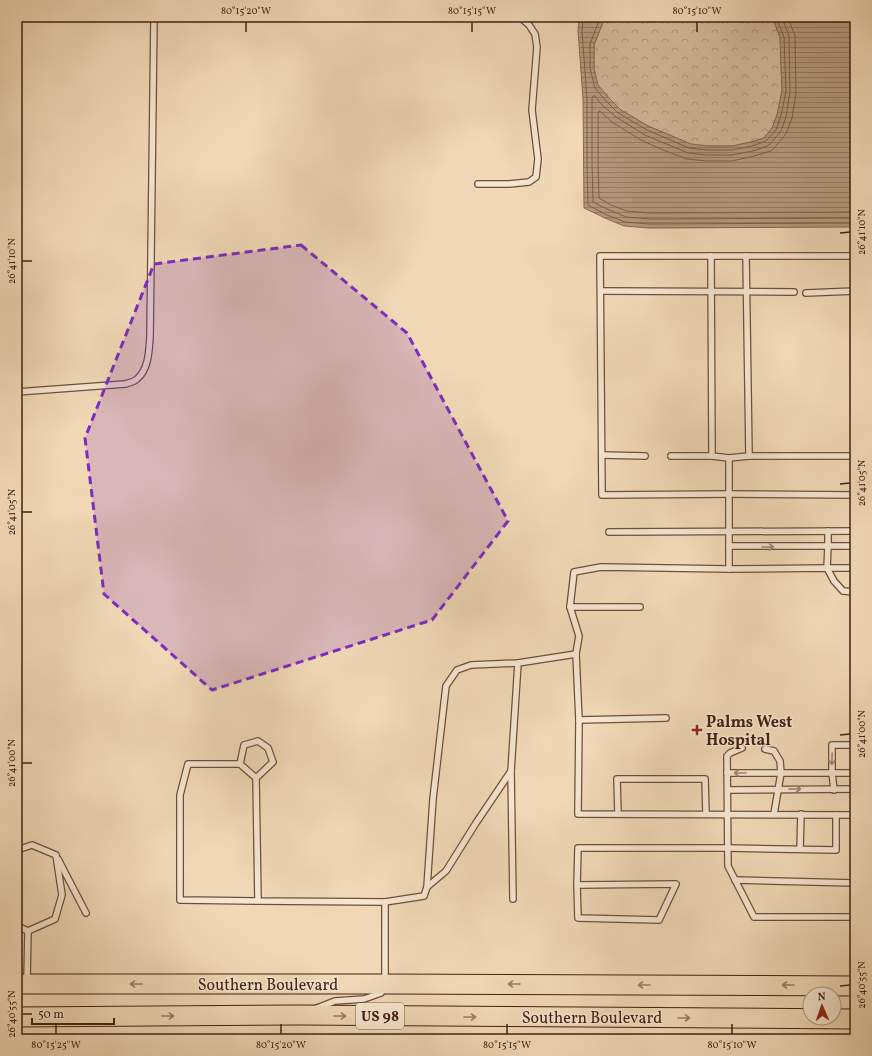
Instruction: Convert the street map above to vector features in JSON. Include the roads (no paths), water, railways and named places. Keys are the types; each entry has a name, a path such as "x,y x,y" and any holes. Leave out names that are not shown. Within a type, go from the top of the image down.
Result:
{"highway":[{"name":"Southern Boulevard","path":"22,984 855,986"},
{"name":"Southern Boulevard","path":"17,1017 300,1015 855,1019"}],"lane":[{"path":"17,392 125,384 136,380 144,371 148,355 150,336 154,17"},
{"path":"478,184 509,184 529,182 536,177 538,159 532,110 537,47 535,34 529,25 519,17"},
{"path":"855,264 855,256 600,256 602,495 855,495"},
{"path":"711,256 712,456"},
{"path":"746,256 749,456"},
{"path":"601,291 794,292"},
{"path":"806,293 855,291"},
{"path":"855,417 855,460"},
{"path":"602,455 645,456"},
{"path":"671,456 712,456 729,458 749,456 855,456"},
{"path":"729,458 729,569"},
{"path":"828,531 827,568 834,581 843,591 855,592"},
{"path":"609,532 855,531"},
{"path":"729,546 855,546"},
{"path":"855,568 729,569 601,567 574,572 570,607 579,636 576,654 579,720 578,814 855,815"},
{"path":"570,607 640,607"},
{"path":"256,778 240,764 188,764 180,795 180,900 385,902 424,896 427,887 434,800 446,686 457,670 471,665 518,663 576,654"},
{"path":"513,899 511,771 518,663"},
{"path":"579,720 666,718"},
{"path":"240,764 244,745 258,741 268,748 273,762 256,778 258,901"},
{"path":"834,790 832,774 832,745 855,745"},
{"path":"742,748 730,753 727,756 728,866 754,917 855,917"},
{"path":"765,749 774,751 780,761 781,773 774,814"},
{"path":"427,887 446,871 511,771"},
{"path":"727,773 855,773"},
{"path":"618,814 617,779 705,779 706,814"},
{"path":"728,790 855,789"},
{"path":"800,849 801,814"},
{"path":"577,885 676,884 659,920 578,918 577,885 578,848 836,850 836,815"},
{"path":"17,850 32,845 56,855 86,913"},
{"path":"17,926 28,931 55,919 62,894 56,855"},
{"path":"735,880 855,883"},
{"path":"300,1015 335,1001 364,999 381,993 385,984 385,902"},
{"path":"22,984 28,931"}],"water":[{"path":"579,17 607,17 603,22 594,45 594,68 598,85 621,110 648,126 691,144 707,146 732,146 764,138 772,128 777,115 782,91 780,37 772,17 855,17 855,227 649,228 624,226 584,208 583,99 578,31"}],"place":[{"name":"Palms West Hospital","path":"697,730"}]}
